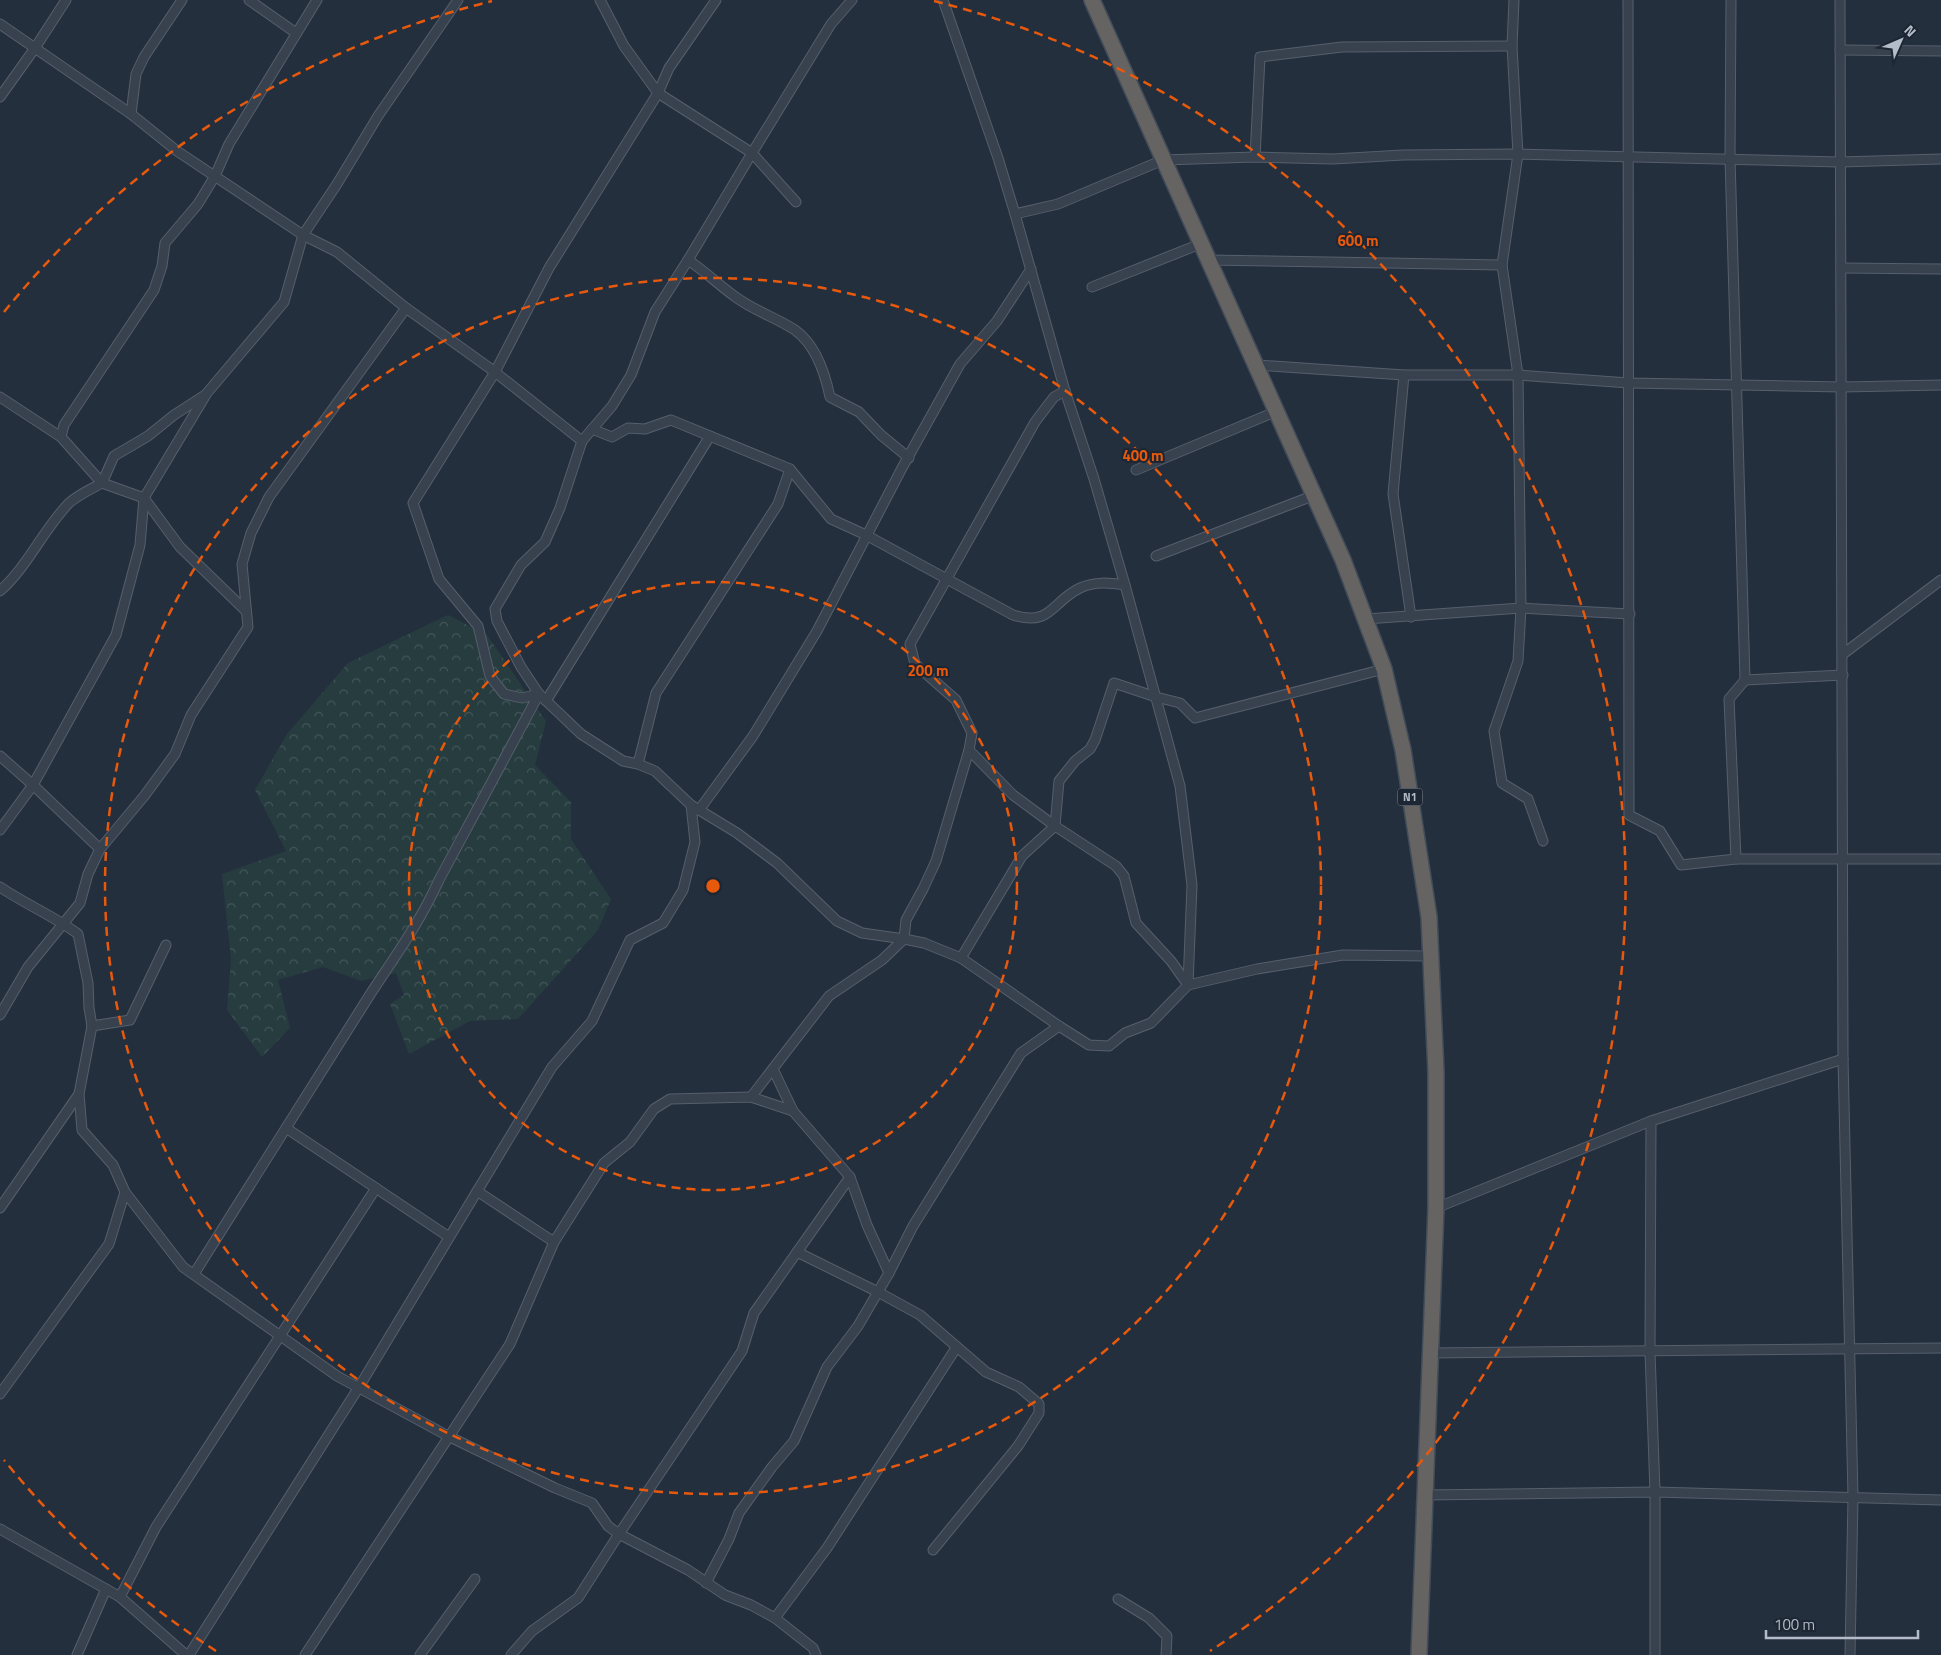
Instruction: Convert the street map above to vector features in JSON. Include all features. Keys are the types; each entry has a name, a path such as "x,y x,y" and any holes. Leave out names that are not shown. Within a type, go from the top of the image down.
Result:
{"highway":[{"name":"N1","path":"1092,0 1207,260 1315,495 1366,619 1384,669 1403,750 1429,917 1436,1072 1436,1208 1419,1655"}],"street":[{"path":"0,98 66,0"},
{"path":"131,114 136,74 144,57 182,0"},
{"path":"249,0 296,33"},
{"path":"61,436 64,425 154,290 162,266 165,243 198,204 215,176 229,144 317,0"},
{"path":"0,830 33,785 116,635 140,545 144,498 207,393 284,302 303,235 337,184 378,116 458,0"},
{"path":"600,0 624,46 658,93 752,153 796,202"},
{"path":"542,698 522,698 504,694 490,676 478,626 439,579 413,502 495,372 549,268 658,93 669,68 716,0"},
{"path":"852,0 831,24 655,312 631,375 612,406 582,441 560,508 545,542 521,565 495,609 497,621 521,667 542,698 581,734 623,760 655,771 691,805 737,833 777,863 837,921 862,933 924,944 961,958 1089,1045 1109,1046 1125,1033 1152,1023 1188,985 1257,969 1343,955 1431,956"},
{"path":"942,0 998,158 1015,214 1065,392 1094,480 1125,585 1180,786 1192,884 1188,985"},
{"path":"1514,0 1512,46 1518,154 1502,265 1518,374 1521,608 1518,661 1494,731 1502,783 1528,799 1543,841"},
{"path":"1628,0 1629,815 1660,831 1681,865 1736,859 1941,859"},
{"path":"1732,0 1730,158 1735,385 1745,680 1730,699 1736,859"},
{"path":"1840,0 1843,1059 1853,1497 1850,1655"},
{"path":"0,24 131,114 177,151 303,235 337,252 406,308 495,372 582,441"},
{"path":"1254,157 1260,57 1342,47 1512,46"},
{"path":"1840,50 1941,51"},
{"path":"1015,214 1058,204 1163,160 1254,157 1333,160 1403,155 1518,154 1840,162 1941,159"},
{"path":"1092,287 1200,244"},
{"path":"688,260 709,274 738,299 795,330 812,349 825,375 830,397 859,412 881,435 908,458"},
{"path":"1207,260 1502,265"},
{"path":"699,810 753,736 817,631 866,535 960,364 997,321 1031,268"},
{"path":"1841,268 1941,270"},
{"path":"0,1015 28,967 80,903 88,874 100,849 176,754 191,715 248,627 242,564 251,533 269,498 406,308"},
{"path":"1256,365 1404,374 1518,374 1629,383 1842,387 1941,385"},
{"path":"1404,374 1393,494 1411,616"},
{"path":"751,1097 829,996 882,960 904,939 906,920 936,861 969,750 972,733 956,700 915,664 910,644 1035,422 1054,397 1065,392"},
{"path":"0,591 14,577 50,525 71,502 102,483 114,456 148,436 174,415 207,393"},
{"path":"0,397 61,436 102,483 144,498 180,548 246,611"},
{"path":"1136,470 1277,411"},
{"path":"592,429 612,437 628,428 644,429 671,420 790,469 831,519 866,535 1014,615 1027,619 1042,618 1080,588 1102,582 1125,585"},
{"path":"194,1274 381,978 401,950 429,902 438,880 542,698 710,436"},
{"path":"638,764 656,693 778,504 790,469"},
{"path":"1156,556 1315,495"},
{"path":"1843,654 1941,580"},
{"path":"1366,619 1521,608 1630,614"},
{"path":"961,958 1022,856 1055,826 1059,781 1075,761 1090,749 1095,740 1114,683 1180,703 1195,718 1384,669"},
{"path":"1745,680 1843,675"},
{"path":"969,750 1013,795 1055,826 1116,866 1124,876 1136,923 1171,961 1188,985"},
{"path":"0,756 100,849"},
{"path":"0,1529 120,1597 188,1655 359,1387 552,1067 592,1021 630,940 663,923 683,890 695,842 691,805"},
{"path":"0,887 63,923 78,934 88,983 92,1026 79,1094 82,1130 113,1165 125,1192 183,1267 337,1376 448,1436 555,1488 592,1503 608,1526 619,1534 688,1570 724,1595 751,1605 775,1618 812,1648 816,1655"},
{"path":"92,1026 130,1020 166,945"},
{"path":"706,1582 729,1539 740,1513 772,1467 794,1441 827,1367 858,1326 889,1273 913,1226 1021,1053 1059,1026"},
{"path":"1436,1208 1651,1121 1843,1059"},
{"path":"773,1069 793,1111 850,1177 867,1225 889,1273"},
{"path":"0,1208 79,1094"},
{"path":"305,1655 510,1344 554,1242 604,1163 630,1142 654,1110 670,1099 751,1097 793,1111"},
{"path":"1651,1121 1650,1352 1655,1492 1655,1655"},
{"path":"286,1128 449,1237"},
{"path":"511,1655 532,1631 578,1598 742,1352 754,1313 850,1177"},
{"path":"120,1597 156,1527 376,1188"},
{"path":"477,1191 554,1242"},
{"path":"0,1394 109,1244 125,1192"},
{"path":"796,1252 920,1315 986,1372 1019,1387 1039,1404 1039,1413 1018,1446 933,1550"},
{"path":"775,1618 827,1548 956,1348"},
{"path":"1429,1354 1941,1348"},
{"path":"1424,1495 1655,1492 1941,1500"},
{"path":"420,1655 475,1579"},
{"path":"78,1655 106,1590"},
{"path":"1118,1599 1149,1618 1167,1636 1166,1655"}],"green space":[{"path":"448,615 487,635 546,721 535,765 571,802 571,839 611,899 598,930 518,1019 470,1021 409,1054 390,1004 404,995 396,973 361,981 323,967 278,980 290,1028 262,1057 227,1010 231,959 222,874 286,851 255,790 287,734 348,663"}]}
